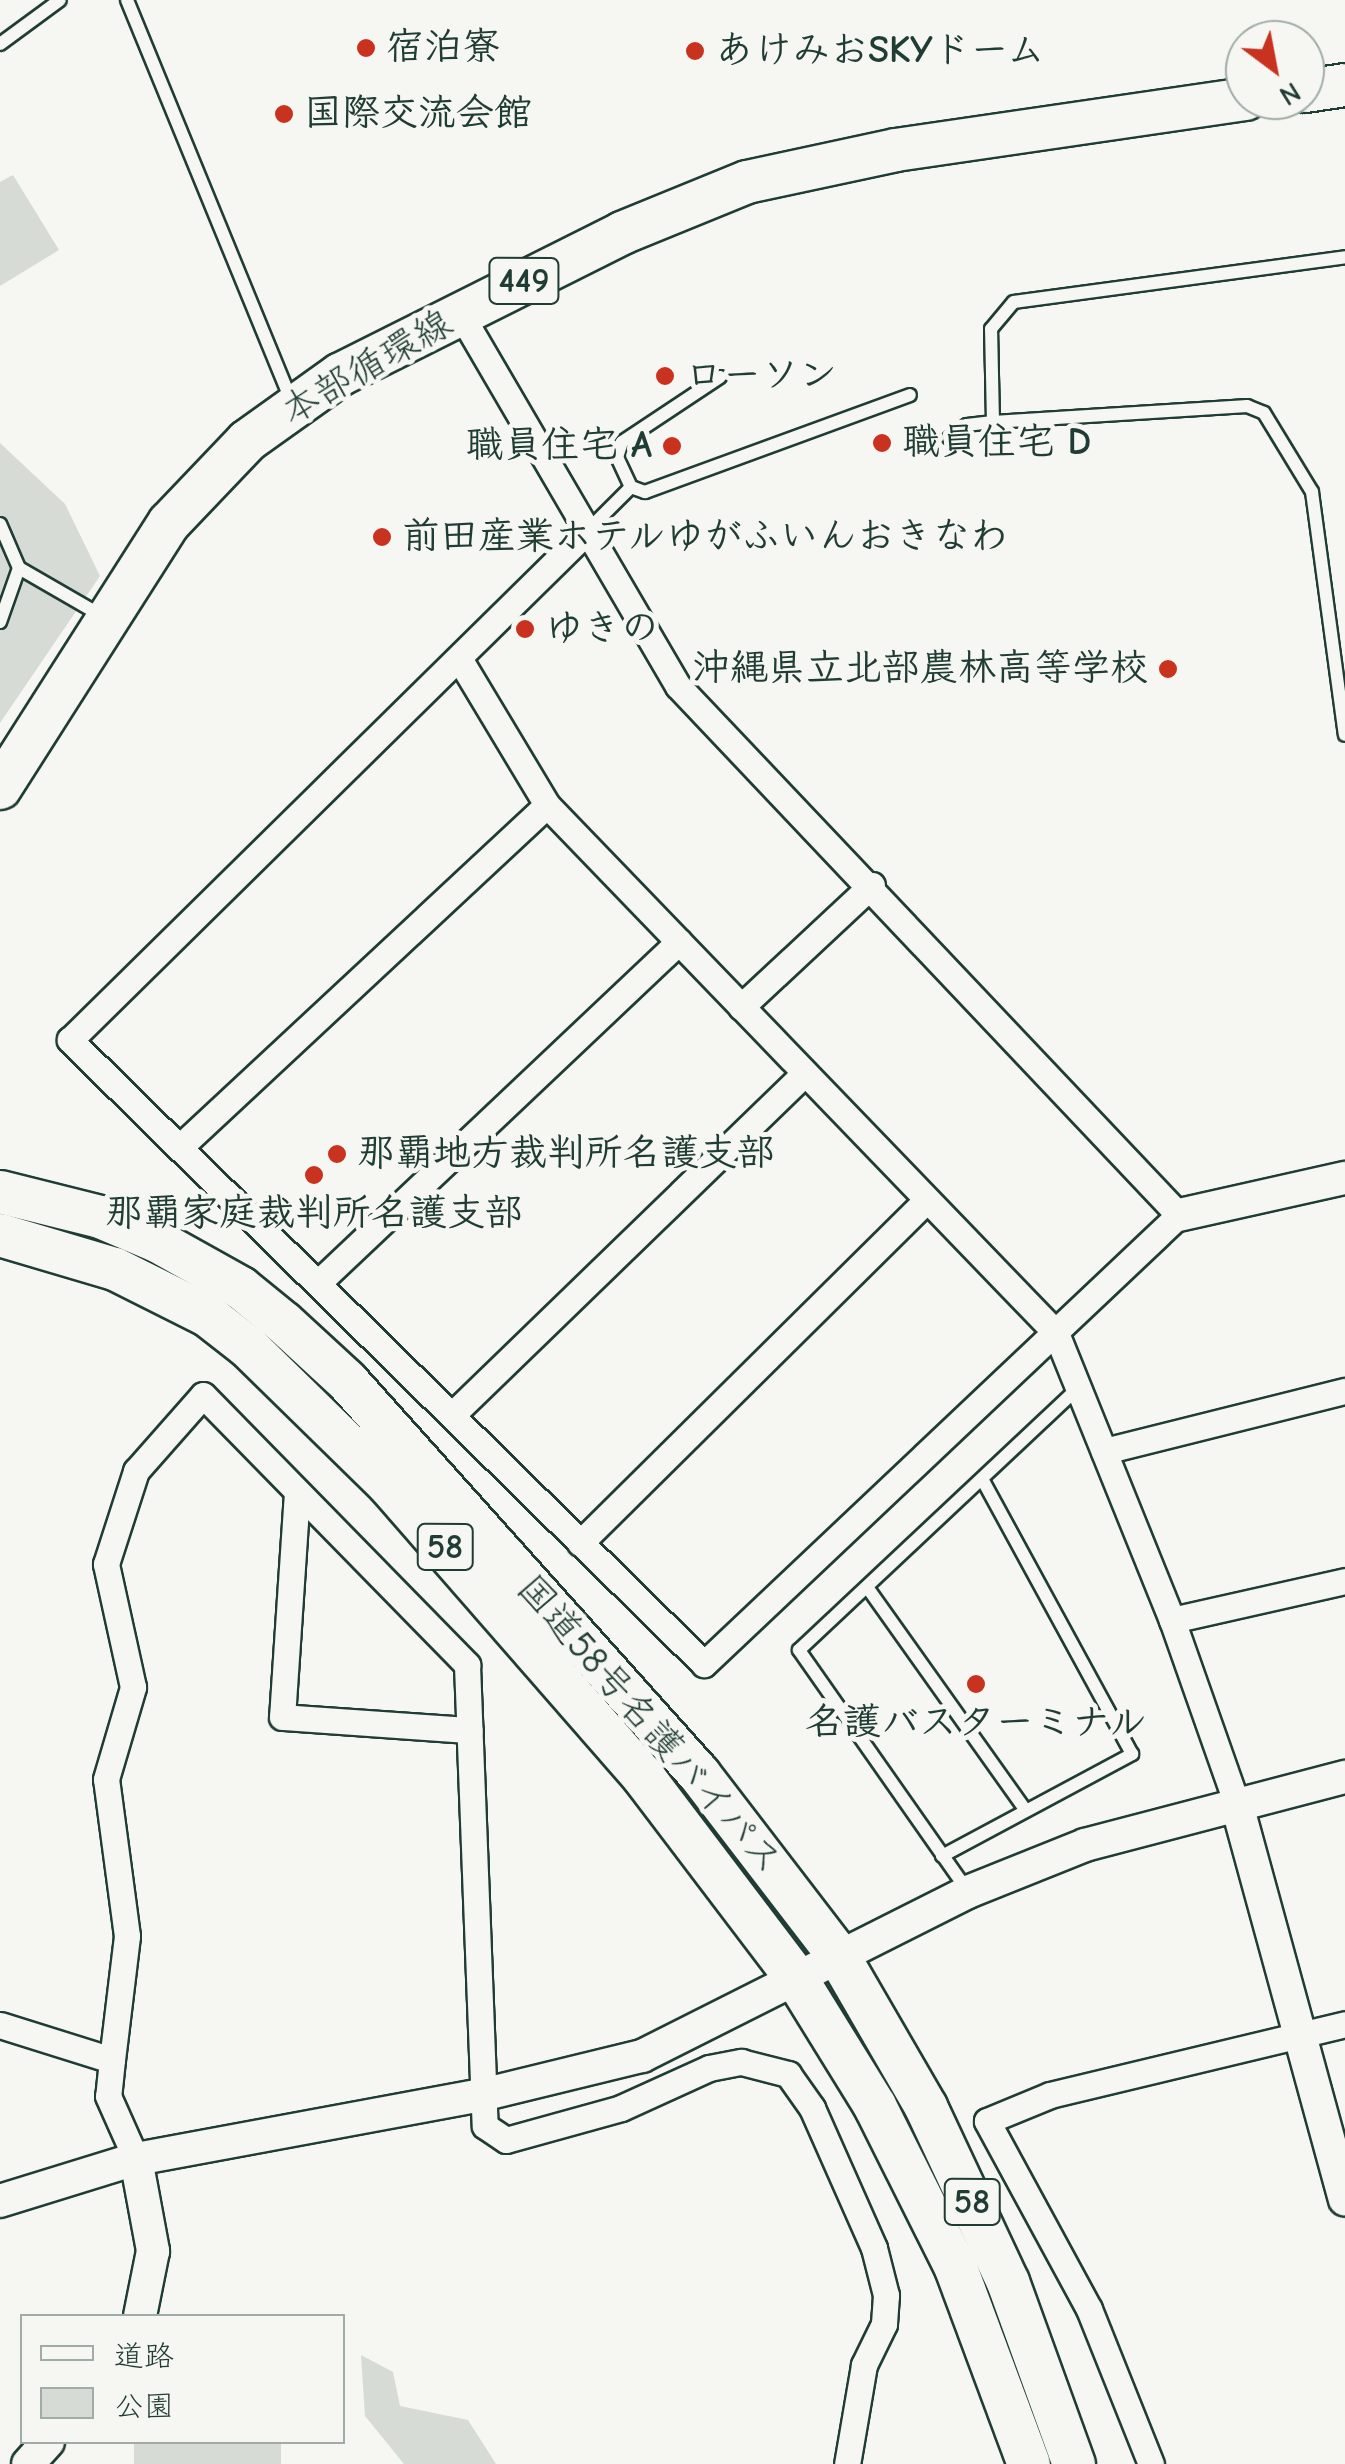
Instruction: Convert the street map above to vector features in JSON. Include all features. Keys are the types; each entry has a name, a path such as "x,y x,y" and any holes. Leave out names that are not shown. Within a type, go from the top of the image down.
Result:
{"highway":[{"name":"本部循環線","path":"0,788 104,617 194,494 292,406 460,313 622,233 747,182 896,150 1225,103"},
{"name":"国道58号名護バイパス","path":"0,1192 100,1216 198,1261 284,1323 347,1382 699,1774 838,1955 954,2163 1034,2345 1074,2464"},
{"name":"国道58号名護バイパス","path":"0,1235 98,1263 166,1292 207,1315 291,1384 526,1639 691,1836 796,1978 926,2202 1029,2464"}],"street":[{"path":"460,313 678,686 872,885 1179,1215"},
{"path":"585,532 460,660 70,1040 320,1281 704,1664 1179,1215 1345,1178"},
{"path":"460,660 548,805 1056,1333 1172,1620 1237,1805 1345,2200"},
{"path":"181,1146 548,805"},
{"path":"741,1007 872,885"},
{"path":"320,1281 679,942"},
{"path":"452,1415 804,1074"},
{"path":"580,1543 926,1201"},
{"path":"347,1382 382,1347"},
{"path":"1104,1451 1345,1392"},
{"path":"140,2314 153,2251 136,2159 108,2096 127,1936 106,1778 133,1687 106,1564 136,1471 203,1396 467,1665 485,2126 506,2140 621,2108 709,2068 741,2062 788,2074 828,2135 886,2295 884,2324 864,2366 848,2464"},
{"path":"297,1492 282,1718 470,1730"},
{"path":"1172,1620 1345,1580"},
{"path":"0,2201 136,2159 486,2094 642,2056 968,1892 1085,1845 1345,1776"},
{"path":"1150,2464 1089,2309 987,2121 1050,2096 1345,2024"},
{"path":"0,2025 112,2060"},
{"path":"28,2464 46,2444"}],"lane":[{"path":"0,44 60,0"},
{"path":"127,0 292,406"},
{"path":"993,422 991,328 1014,302 1345,257"},
{"path":"720,377 622,442 618,457 631,487 645,492 910,395"},
{"path":"949,438 967,426 993,422 1247,406 1264,413 1312,492 1345,735"},
{"path":"585,532 631,487"},
{"path":"0,524 19,568 104,617"},
{"path":"0,622 19,568"},
{"path":"968,1892 799,1650 983,1481 1077,1388"},
{"path":"942,1856 1132,1754 983,1481"},
{"path":"868,1587 1025,1809"}],"green space":[{"path":"13,175 59,250 0,286 0,182"},
{"path":"0,443 65,504 100,576 0,723"},
{"path":"361,2355 393,2372 400,2406 468,2420 496,2464 404,2464 365,2416"},
{"path":"134,2444 281,2444 281,2464 134,2464"}],"place":[{"name":"宿泊寮","path":"366,48"},
{"name":"あけみおSKYドーム","path":"695,51"},
{"name":"国際交流会館","path":"284,114"},
{"name":"ローソン","path":"665,376"},
{"name":"職員住宅 D","path":"882,443"},
{"name":"職員住宅 A","path":"672,446"},
{"name":"前田産業ホテルゆがふいんおきなわ","path":"382,537"},
{"name":"ゆきの","path":"525,629"},
{"name":"沖縄県立北部農林高等学校","path":"1168,669"},
{"name":"那覇地方裁判所名護支部","path":"337,1154"},
{"name":"那覇家庭裁判所名護支部","path":"314,1175"},
{"name":"名護バスターミナル","path":"976,1684"}]}
